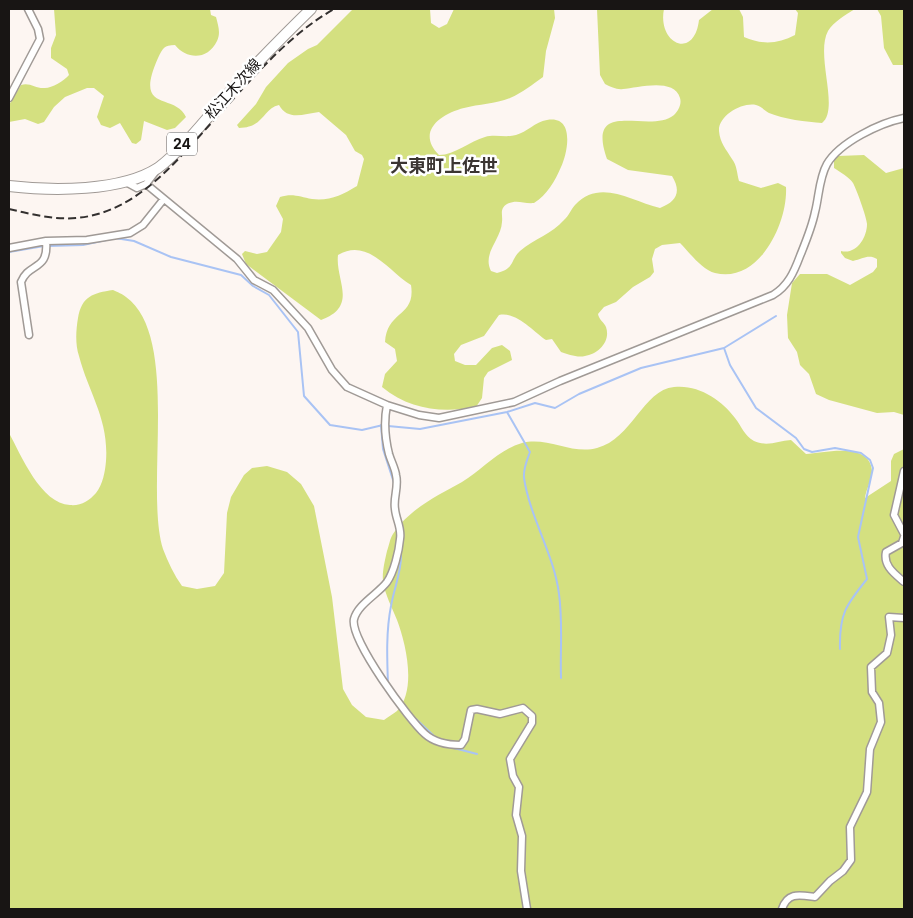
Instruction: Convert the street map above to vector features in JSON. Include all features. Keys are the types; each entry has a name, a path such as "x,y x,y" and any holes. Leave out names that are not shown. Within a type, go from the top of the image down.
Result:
{"main road":[{"name":"松江木次線","path":"9,186 99,186 126,182 158,168 194,133 262,57 311,9"}],"street":[{"path":"9,98 40,39 39,32 28,9"},
{"path":"146,184 163,200 225,248 237,259 254,280 273,290 308,328 332,370 348,387 387,404 419,415 439,418 514,402 560,381 773,295 781,290 795,271 815,215 824,170 832,158 840,149 878,126 904,118"},
{"path":"126,182 136,188 146,184 158,168"},
{"path":"9,248 87,240 135,232 148,220 163,200"},
{"path":"29,335 21,282 26,274 42,263 46,244"},
{"path":"387,404 385,424 389,452 397,476 394,499 400,527 400,539 387,582 354,619 355,628 360,642 393,696 417,726 434,739 447,745 461,745 465,739 470,710 477,709 500,714 523,708 532,716 532,723 510,759 513,776 519,786 516,815 522,836 521,871 527,909"},
{"path":"904,471 894,515 904,536 902,543 886,552 884,558 886,564 904,582"},
{"path":"782,909 786,900 793,896 814,897 830,881 843,872 851,860 850,826 866,792 870,750 882,722 879,703 872,692 871,666 887,653 890,636 889,617 904,618"}],"green space":[{"path":"54,9 210,9 211,15 216,17 219,29 217,41 213,47 203,55 197,56 185,53 175,45 166,46 158,58 152,76 150,87 153,95 181,110 186,117 175,128 167,130 144,121 141,140 136,144 132,143 120,123 110,128 101,125 97,117 104,96 94,88 87,88 65,97 54,107 44,122 38,124 25,119 9,122 9,105 21,85 27,84 48,88 58,84 69,75 67,69 51,58 51,48 56,35"},
{"path":"353,9 430,9 431,23 439,28 447,24 454,9 554,9 555,18 546,51 543,77 510,98 455,111 439,119 430,132 432,147 439,155 451,153 485,137 516,135 547,120 556,120 562,123 566,129 567,144 564,160 547,192 534,203 514,202 507,204 503,208 501,229 489,258 491,271 497,273 510,267 517,254 525,247 559,225 575,205 585,197 605,192 660,208 670,203 676,196 677,187 672,176 628,170 607,159 603,140 605,128 612,123 623,121 663,120 674,115 679,107 680,98 671,88 663,86 654,85 621,89 605,84 600,75 597,9 664,9 663,21 666,31 677,43 684,44 696,33 699,20 713,9 739,9 743,17 744,37 757,41 776,42 795,35 798,13 795,9 855,9 833,24 828,31 825,41 824,54 829,106 827,116 822,123 781,117 769,113 758,106 750,105 732,111 722,120 720,125 721,139 735,164 739,181 761,188 778,183 786,187 782,217 776,233 768,248 757,260 745,269 731,274 715,273 701,265 680,243 662,245 655,249 652,259 654,272 650,277 633,287 616,302 604,307 598,314 606,327 607,338 599,350 590,355 576,356 561,352 552,339 546,340 512,316 499,315 484,336 461,345 454,354 455,361 465,365 476,365 492,348 502,345 510,351 512,360 488,372 484,378 482,398 476,407 451,410 415,405 393,395 382,387 385,374 397,361 395,349 385,342 387,332 395,318 409,303 411,285 378,258 359,250 338,255 343,292 342,300 333,314 321,320 246,264 242,254 245,251 257,254 267,252 281,232 283,219 276,206 280,197 293,195 312,199 325,199 341,195 357,186 364,159 362,155 355,151 346,135 319,112 291,115 279,105 270,110 254,125 239,128 237,125 256,104 266,87 288,63 317,45"},
{"path":"877,9 904,9 904,65 893,65 884,48 881,16"},
{"path":"864,155 886,173 904,168 904,415 894,412 877,413 829,400 816,394 809,374 800,365 797,352 788,338 787,315 792,283 800,274 827,274 850,285 873,272 877,267 877,259 868,257 853,261 845,258 841,253 841,251 846,252 856,248 860,244 865,235 867,224 853,183 834,168 834,161 838,156"},
{"path":"113,290 126,297 143,317 152,345 157,378 158,522 163,549 176,577 182,586 197,589 215,586 224,573 227,513 231,497 244,475 252,468 267,466 287,472 301,484 314,506 332,597 343,689 352,705 366,717 384,720 397,711 407,691 408,667 404,641 383,581 387,551 392,536 415,510 462,482 513,446 531,441 578,449 588,450 597,448 609,443 619,435 629,426 645,405 663,390 683,387 692,388 716,399 730,411 745,433 759,443 768,444 791,440 806,454 845,451 855,452 863,456 869,462 872,471 865,498 891,481 891,461 894,454 904,449 904,909 9,909 9,433 41,488 60,503 78,505 96,493 104,474 106,446 101,419 78,351 76,342 77,327 82,305 86,300 94,294"}],"waterway":[{"path":"115,238 134,241 171,257 241,275 253,286 269,295 298,332 304,396 330,425 362,430 383,425"},
{"path":"49,246 83,245 111,239"},
{"path":"9,252 44,246"},
{"path":"388,426 420,429 507,412 535,403 555,408 579,394 641,368 724,348 776,316"},
{"path":"724,348 730,365 756,408 796,438 804,449 812,452 835,448 861,453 870,460 873,468 858,537 867,579 845,611 841,627 840,649"},
{"path":"507,412 530,452 524,475 527,493 556,579 561,615 561,678"},
{"path":"381,425 383,449 394,483"},
{"path":"388,684 388,625 392,599 398,580 401,553"},
{"path":"416,719 436,738"},
{"path":"450,747 477,754"}],"railway":[{"path":"9,209 34,215 76,218 98,214 118,206 137,195 154,182 186,151 285,45 334,9"}],"district":[{"name":"大東町上佐世","path":"444,166"}]}
